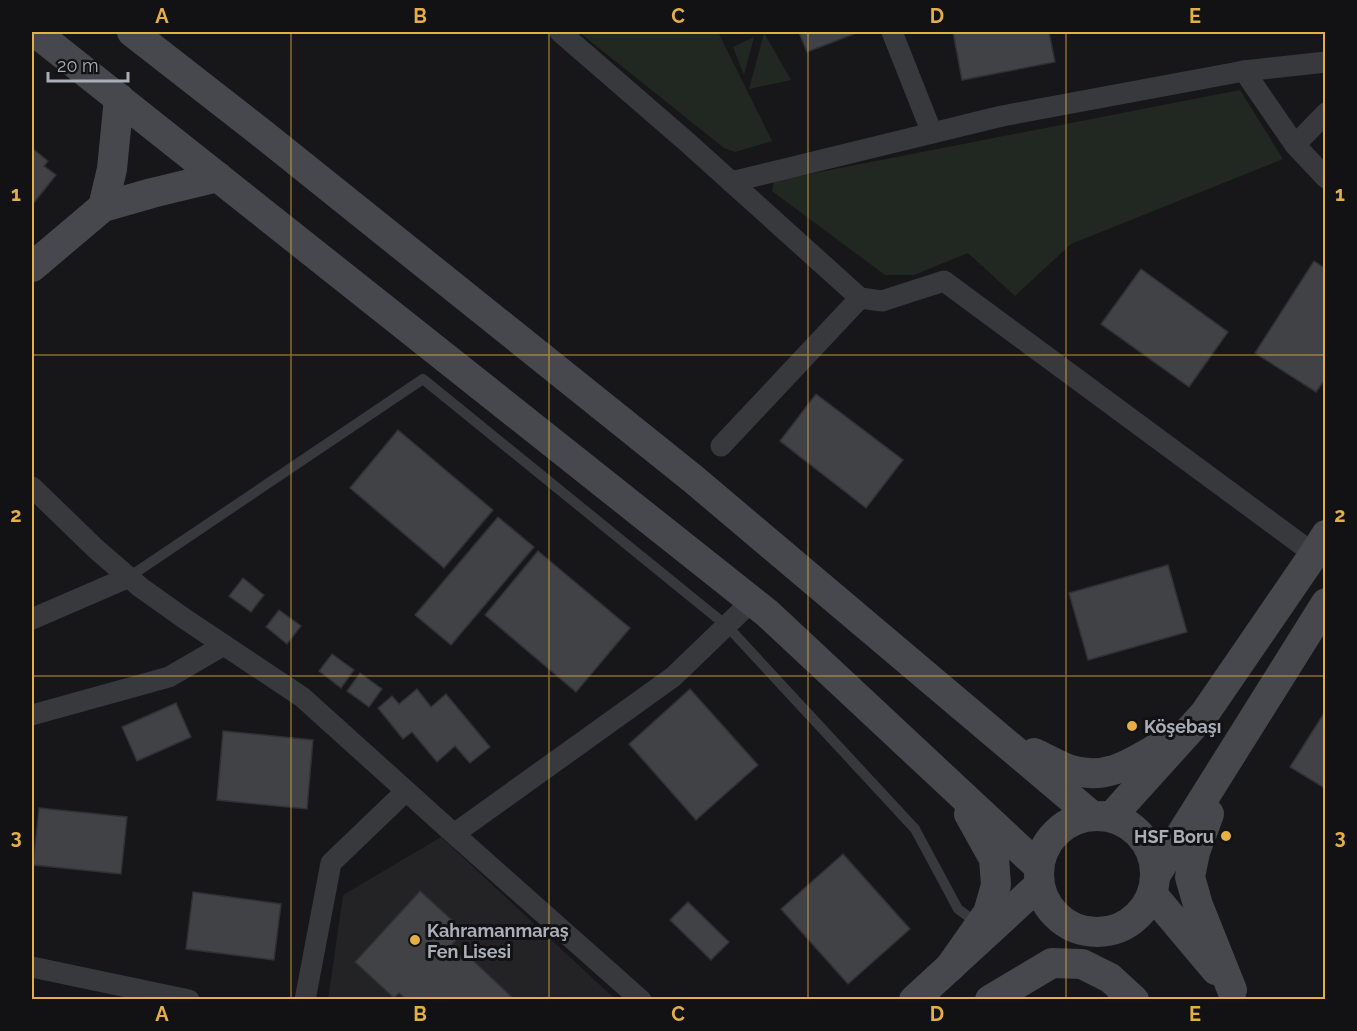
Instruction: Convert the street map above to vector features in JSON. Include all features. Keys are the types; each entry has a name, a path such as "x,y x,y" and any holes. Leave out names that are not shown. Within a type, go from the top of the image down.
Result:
{"main road":[{"path":"35,32 767,613 954,788 1039,876"},
{"path":"132,32 692,478 994,733 1101,816 1129,825 1144,839 1153,856 1153,885 1237,994"},
{"path":"103,207 112,169 119,98"},
{"path":"32,267 103,207 218,177"},
{"path":"1146,999 1083,929 1058,917 1046,903 1039,876 1044,848 1056,832 1072,820 1101,816 1205,713 1320,545"},
{"path":"989,999 1083,929 1111,930 1128,923 1142,910 1153,885 1326,603"},
{"path":"994,733 1069,770 1095,775 1120,769 1192,727"},
{"path":"1231,756 1195,852 1190,877 1198,905 1237,994"},
{"path":"950,967 988,913 996,885 994,859 954,788"},
{"path":"914,999 950,967 1039,876"},
{"path":"989,999 1052,963 1082,964 1110,978 1134,999"}],"street":[{"path":"560,32 860,298 882,301 944,281 1320,545"},
{"path":"892,32 932,133"},
{"path":"731,182 1002,116 1244,71 1326,62"},
{"path":"1244,71 1295,145 1326,178"},
{"path":"1295,145 1326,113"},
{"path":"721,446 860,298"},
{"path":"32,487 96,549 140,587 302,697 641,999"},
{"path":"32,619 129,577"},
{"path":"454,834 673,677 752,602"},
{"path":"32,715 169,677 224,645"},
{"path":"305,999 331,863 406,790"},
{"path":"32,967 189,999"}],"lane":[{"path":"129,577 423,380 727,626 915,829 958,909 979,925"}],"shaded area":[{"path":"579,32 718,32 772,141 735,152 724,148"},
{"path":"764,33 791,80 749,89"},
{"path":"754,37 744,75 733,47"},
{"path":"1240,90 1283,159 1071,244 1015,296 968,253 914,275 885,275 772,191 774,181"},
{"path":"441,837 615,999 328,1000 343,895"}],"building":[{"path":"799,32 859,32 807,52"},
{"path":"953,32 1049,32 1055,62 962,80"},
{"path":"32,148 48,161 44,166 56,175 32,205"},
{"path":"1314,261 1326,269 1326,378 1316,392 1255,353"},
{"path":"1141,269 1228,332 1189,387 1101,324"},
{"path":"816,394 903,460 866,508 780,441"},
{"path":"398,430 493,510 444,568 350,488"},
{"path":"498,517 534,547 451,645 415,615"},
{"path":"538,551 630,628 576,692 485,615"},
{"path":"1168,565 1187,632 1088,660 1069,593"},
{"path":"243,578 264,595 251,612 229,596"},
{"path":"279,610 301,626 287,644 266,627"},
{"path":"332,654 354,670 341,688 319,671"},
{"path":"360,673 382,689 369,707 347,691"},
{"path":"417,689 431,707 446,694 490,747 470,763 455,746 437,762 412,732 403,739 378,708 392,696 399,704"},
{"path":"690,689 758,765 696,820 629,744"},
{"path":"176,703 191,737 137,761 122,727"},
{"path":"1326,710 1326,789 1290,767"},
{"path":"223,731 313,740 307,809 217,800"},
{"path":"39,808 127,817 121,874 33,865"},
{"path":"843,854 910,929 848,984 781,909"},
{"name":"Kahramanmaraş Fen Lisesi","path":"420,891 464,931 448,949 457,958 464,952 515,1000 407,1000 399,993 394,998 355,962"},
{"path":"193,892 281,904 274,960 186,949"},
{"path":"688,902 729,942 711,960 670,920"}],"place":[{"name":"Köşebaşı","path":"1132,726"},
{"name":"HSF Boru","path":"1226,836"},
{"name":"Kahramanmaraş Fen Lisesi","path":"415,940"}]}
